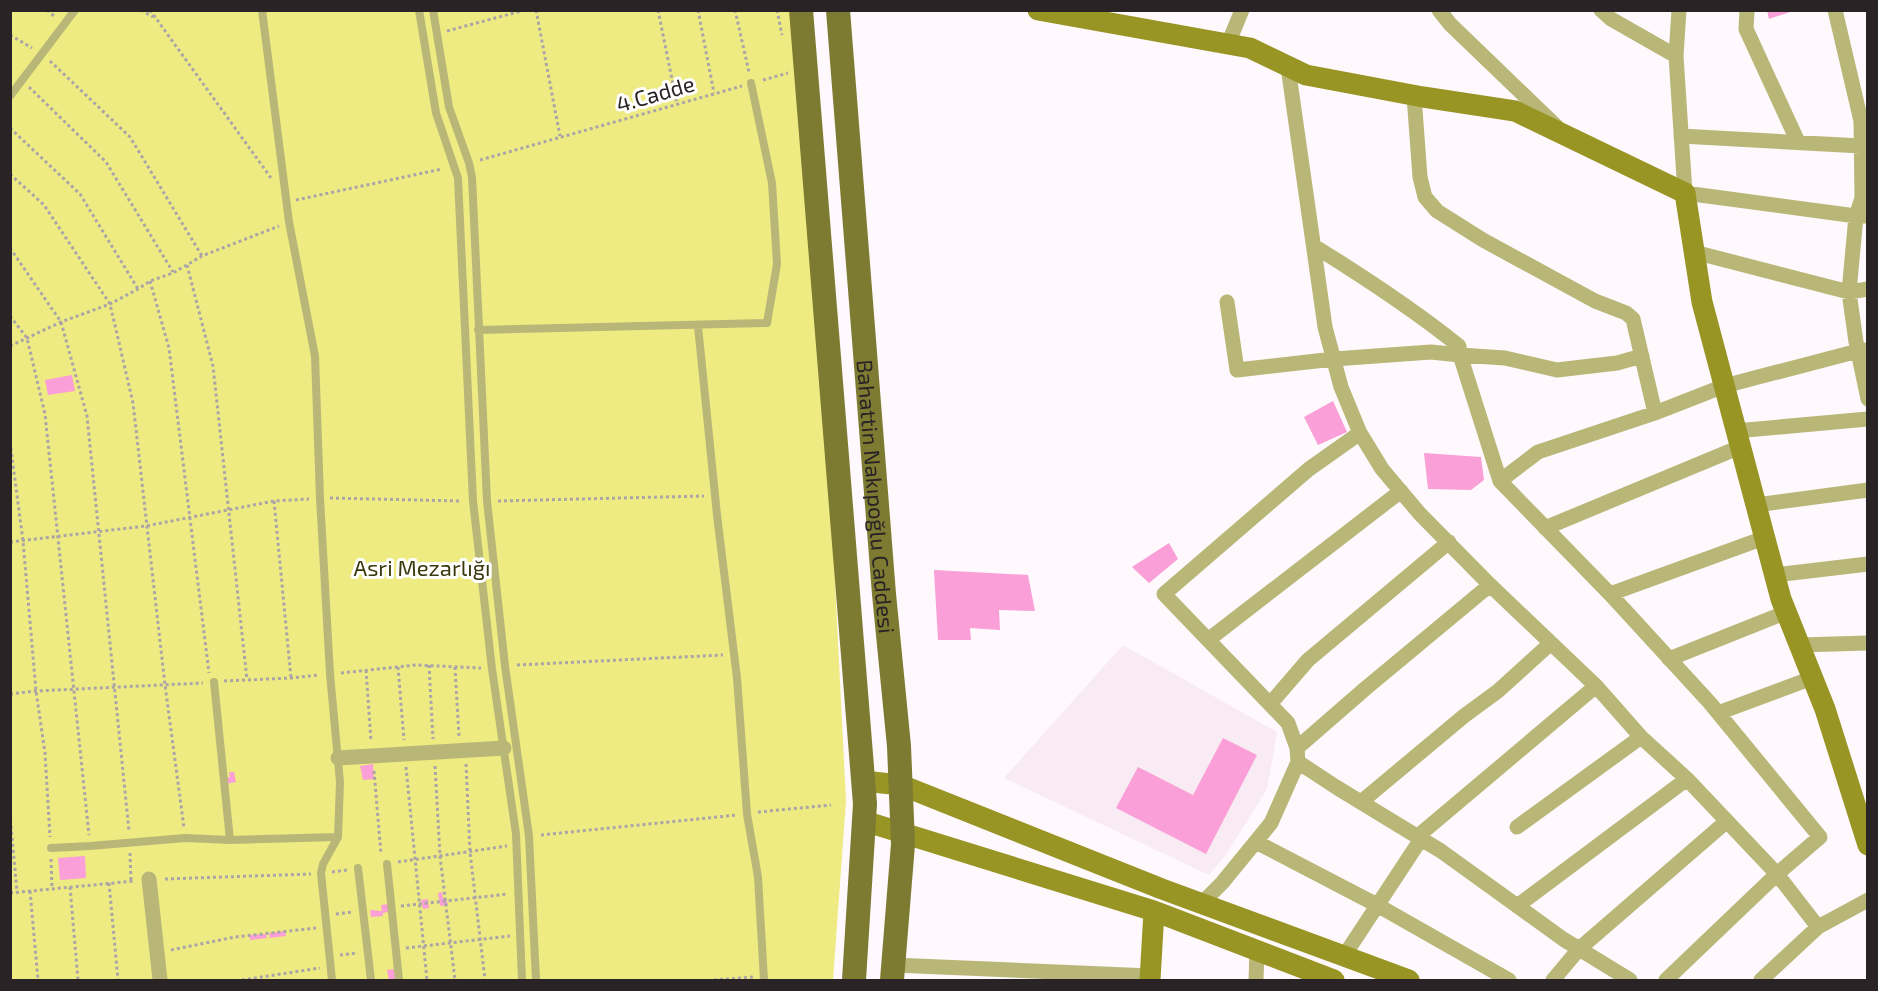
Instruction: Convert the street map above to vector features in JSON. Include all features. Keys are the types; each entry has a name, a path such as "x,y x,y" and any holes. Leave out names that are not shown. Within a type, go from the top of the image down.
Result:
{"main road":[{"name":"Bahattin Nakıpoğlu Caddesi","path":"801,10 865,804 854,981"},
{"name":"Bahattin Nakıpoğlu Caddesi","path":"838,10 882,570 899,746 902,832 892,973"}],"street":[{"path":"1228,44 1242,10"},
{"path":"1439,10 1450,24 1566,135"},
{"path":"1601,10 1611,19 1676,56"},
{"path":"1679,10 1676,56 1685,193 1702,302 1764,538 1786,612 1861,802 1868,844"},
{"path":"1747,10 1746,29 1798,142"},
{"path":"1835,10 1864,121 1861,146 1862,216 1849,292 1863,350 1868,399"},
{"path":"1052,11 1250,48 1306,75 1414,96 1515,111 1685,193 1862,216"},
{"path":"1288,67 1326,327 1341,387 1360,433 1382,470 1420,514 1490,585 1596,686 1641,737 1687,779 1777,874 1818,927"},
{"path":"1414,96 1420,177 1425,197 1437,211 1483,240 1633,319 1655,413"},
{"path":"1682,136 1861,146"},
{"path":"1314,246 1370,281 1432,324 1459,346 1460,356 1500,481 1610,594 1718,713 1820,837 1777,874 1666,981"},
{"path":"1694,252 1849,292 1868,289"},
{"path":"1227,302 1237,370 1431,351 1460,356 1505,358 1557,370 1617,363 1642,356"},
{"path":"1500,481 1538,452 1655,413 1724,386 1863,350"},
{"path":"1545,528 1738,439 1868,419"},
{"path":"1360,433 1309,469 1164,594 1288,723 1297,755 1361,802 1442,851 1579,949 1630,981"},
{"path":"1756,505 1868,489"},
{"path":"1208,640 1401,491"},
{"path":"1610,594 1764,538"},
{"path":"1270,704 1308,660 1449,542"},
{"path":"1775,575 1868,564"},
{"path":"1201,904 1222,883 1271,823 1297,755 1366,687 1490,585"},
{"path":"1669,659 1786,612"},
{"path":"1361,802 1464,716 1498,691 1551,643"},
{"path":"1799,645 1868,643"},
{"path":"1718,713 1812,678"},
{"path":"1344,956 1420,838 1596,686"},
{"path":"1517,827 1641,737"},
{"path":"338,758 504,748"},
{"path":"1517,906 1687,779"},
{"path":"863,781 901,785 1201,904 1409,981"},
{"path":"864,821 1154,911 1332,980"},
{"path":"1553,981 1579,949 1727,821"},
{"path":"1256,842 1377,905 1509,981"},
{"path":"150,879 160,981"},
{"path":"1761,981 1818,927 1868,900"},
{"path":"892,973 1150,978 1154,911"},
{"path":"1256,981 1257,951"}],"lane":[{"path":"10,96 75,10"},
{"path":"262,10 290,222 315,356 330,674 340,782 338,837 323,864 321,873 332,981"},
{"path":"418,10 436,113 456,166 458,178 473,501 492,669 516,834 522,981"},
{"path":"433,10 449,107 472,177 487,501 505,666 529,836 536,981"},
{"path":"478,330 767,323 777,264 772,183 751,83"},
{"path":"698,326 734,654 747,813 758,877 763,978"},
{"path":"214,682 230,840"},
{"path":"51,848 186,838 230,840 338,837"},
{"path":"387,864 399,981"},
{"path":"358,868 371,981"}],"path":[{"path":"141,10 154,18"},
{"path":"150,10 288,201 456,166"},
{"path":"437,34 525,10"},
{"path":"536,10 560,136"},
{"path":"658,10 677,104"},
{"path":"698,10 714,93"},
{"path":"735,10 751,83"},
{"path":"777,10 783,42"},
{"path":"10,36 43,54 130,137 202,256"},
{"name":"4.Cadde","path":"469,163 789,73"},
{"path":"22,80 106,162 173,273"},
{"path":"10,128 80,194 138,289"},
{"path":"10,174 45,205 110,304 133,403 165,685 186,838"},
{"path":"10,346 61,322 110,304 150,281 173,273 202,256 290,222"},
{"path":"10,248 61,322 87,416 130,843 131,881"},
{"path":"188,265 213,366 247,680"},
{"path":"10,694 210,682 169,348 150,281"},
{"path":"10,316 27,338 45,414 90,846"},
{"path":"10,442 23,541 36,691 45,753 52,889"},
{"path":"487,501 715,496"},
{"path":"10,542 146,526 274,501 320,498 473,501"},
{"path":"274,501 291,678"},
{"path":"505,666 734,654"},
{"path":"214,682 291,678 398,666 429,665 492,669"},
{"path":"429,665 440,856 455,981"},
{"path":"398,666 414,860 427,981"},
{"path":"455,667 470,852 484,981"},
{"path":"529,836 831,805"},
{"path":"10,814 17,892"},
{"path":"387,864 516,845"},
{"path":"321,873 358,868"},
{"path":"109,883 118,981"},
{"path":"70,887 78,981"},
{"path":"30,891 38,981"},
{"path":"392,908 519,893"},
{"path":"325,915 363,911"},
{"path":"157,953 235,937 327,927"},
{"path":"396,949 520,935"},
{"path":"329,956 368,952"},
{"path":"242,981 330,966"},
{"path":"714,981 763,978"}],"shaded area":[{"path":"1123,645 1277,732 1267,789 1225,856 1209,875 1004,778"}],"green space":[{"name":"Asri Mezarlığı","path":"10,11 795,11 826,402 846,801 833,980 11,980"}],"building":[{"path":"1767,10 1793,10 1793,11 1769,19"},
{"path":"72,375 75,391 48,395 45,380"},
{"path":"1333,401 1347,432 1318,445 1304,417"},
{"path":"1424,453 1481,457 1484,480 1471,490 1428,489"},
{"path":"1169,543 1178,559 1149,583 1132,567"},
{"path":"934,570 1028,575 1035,611 999,610 1000,630 970,628 971,640 938,640"},
{"path":"1223,738 1257,755 1206,854 1116,808 1138,767 1193,795"},
{"path":"373,764 374,779 363,780 360,766"},
{"path":"229,772 234,772 236,782 226,784 225,778 230,777"},
{"path":"85,856 86,878 60,880 58,858"},
{"path":"442,892 448,905 440,906 438,893"},
{"path":"428,899 429,908 423,909 421,900"},
{"path":"390,904 392,914 388,915 388,912 383,913 383,916 371,917 370,910 382,911 381,905"},
{"path":"285,931 286,936 270,938 269,933"},
{"path":"266,934 267,938 250,940 249,935"},
{"path":"395,969 397,980 389,980 387,970"}]}
